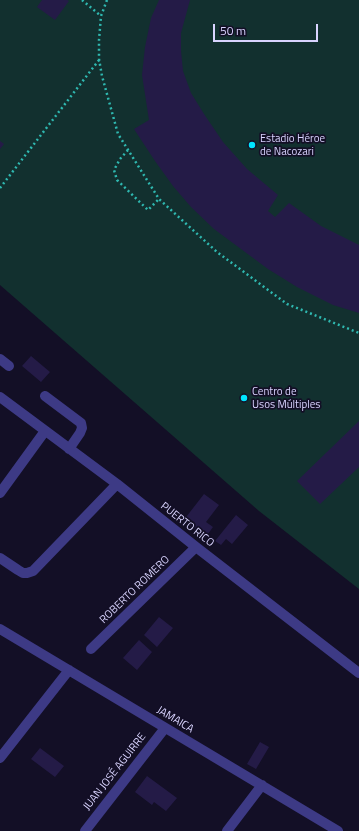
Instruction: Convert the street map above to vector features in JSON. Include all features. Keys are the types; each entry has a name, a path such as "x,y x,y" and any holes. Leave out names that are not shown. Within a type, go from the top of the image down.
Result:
{"street":[{"path":"0,359 9,366"},
{"path":"45,396 81,423 82,428 80,434 69,449"},
{"name":"PUERTO RICO","path":"0,397 116,484 359,672"},
{"path":"0,493 45,431"},
{"path":"0,558 23,573 33,571 116,484"},
{"name":"ROBERTO ROMERO","path":"91,649 196,547"},
{"name":"JAMAICA","path":"0,629 338,831"},
{"path":"0,758 69,670"},
{"name":"JUAN JOSÉ AGUIRRE","path":"85,831 165,728"},
{"path":"227,831 262,785"}],"path":[{"path":"82,0 101,16"},
{"path":"107,0 101,16 99,40 99,59 102,76 118,134 158,199 217,252 287,304 359,333"},
{"path":"0,188 99,59"},
{"path":"128,150 120,159 114,170 117,180 148,210 158,199"}],"green space":[{"name":"Centro de Usos Múltiples","path":"0,0 359,0 359,589 259,511 0,285"}],"building":[{"path":"42,0 69,1 55,20 37,7"},
{"path":"159,0 190,0 181,33 181,51 183,71 191,93 223,142 247,169 278,195 268,211 275,217 289,203 321,226 359,245 359,313 333,305 297,287 268,269 214,229 191,207 173,186 134,129 149,120 142,75 145,47 151,18"},
{"path":"0,141 4,144 0,149"},
{"path":"31,356 50,372 41,382 22,366"},
{"path":"359,421 359,467 320,504 297,481"},
{"path":"204,494 219,505 206,522 213,527 205,538 183,521"},
{"path":"236,515 248,525 232,544 226,539 221,545 215,541"},
{"path":"159,617 173,628 157,647 144,635"},
{"path":"139,640 152,652 137,670 123,658"},
{"path":"260,742 269,747 256,769 247,764"},
{"path":"40,748 64,766 55,777 31,759"},
{"path":"147,776 177,798 166,811 154,802 152,805 135,792"}],"place":[{"name":"Estadio Héroe de Nacozari","path":"252,145"},
{"name":"Centro de Usos Múltiples","path":"244,398"}]}
